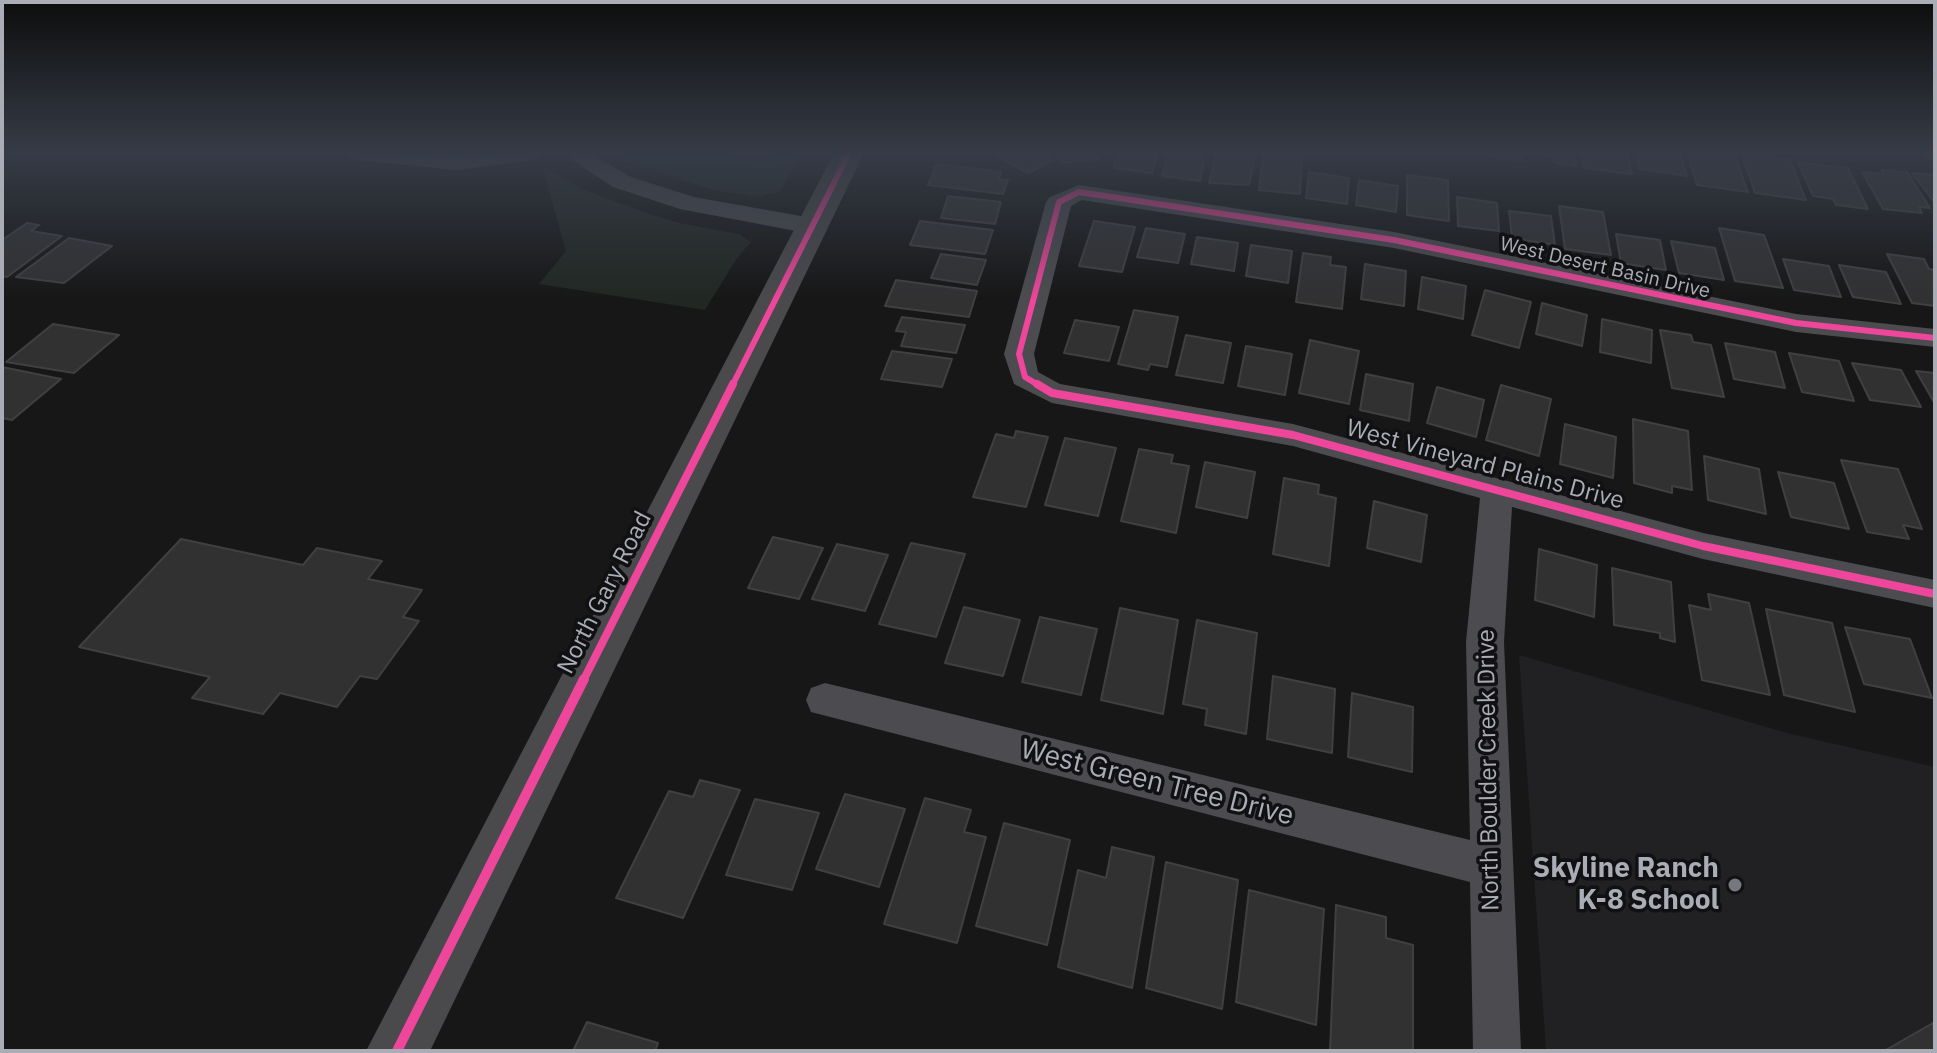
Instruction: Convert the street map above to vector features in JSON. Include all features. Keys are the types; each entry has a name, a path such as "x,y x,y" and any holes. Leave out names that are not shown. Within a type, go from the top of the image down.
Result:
{"main road":[{"name":"North Gary Road","path":"397,1051 824,202"}],"street":[{"path":"683,202 812,226"},
{"name":"West Desert Basin Drive","path":"1025,377 1019,354 1059,202"},
{"name":"West Desert Basin Drive","path":"1146,202 1394,240 1715,309 1796,323 1935,338"},
{"name":"West Vineyard Plains Drive","path":"1025,377 1052,393 1293,435 1703,546 1845,578 1935,594"},
{"name":"North Boulder Creek Drive","path":"1497,489 1485,642 1497,1051"},
{"name":"West Green Tree Drive","path":"825,700 1490,866"}],"shaded area":[{"path":"552,202 617,202 679,223 739,234 751,242 737,258 705,310 539,284 566,251"},
{"name":"Skyline Ranch K-8 School","path":"1519,655 1787,733 1935,767 1935,1051 1546,1051"}],"building":[{"path":"946,202 1001,202 995,224 941,218"},
{"path":"1356,202 1397,202 1396,212 1356,205"},
{"path":"1407,202 1449,202 1449,221 1407,215"},
{"path":"1457,202 1497,203 1499,231 1458,226"},
{"path":"1835,202 1865,202 1868,209 1836,205"},
{"path":"1879,202 1926,202 1930,208 1919,207 1922,213 1883,209"},
{"path":"1559,206 1603,212 1611,255 1565,249"},
{"path":"1509,211 1551,216 1555,245 1512,238"},
{"path":"920,221 993,230 985,254 910,245"},
{"path":"1094,221 1135,227 1122,272 1079,266"},
{"path":"27,223 39,225 31,231 62,236 7,277 2,276 2,240"},
{"path":"1146,228 1185,234 1178,263 1137,257"},
{"path":"1719,228 1764,235 1783,288 1735,281"},
{"path":"1616,234 1660,240 1666,270 1621,263"},
{"path":"1197,237 1238,243 1234,271 1191,264"},
{"path":"69,238 112,246 64,283 16,277"},
{"path":"1671,241 1715,248 1724,280 1679,273"},
{"path":"1251,245 1292,251 1288,283 1246,276"},
{"path":"1303,253 1331,257 1330,265 1346,267 1342,309 1296,302"},
{"path":"941,254 986,260 977,285 931,278"},
{"path":"1887,254 1924,259 1929,269 1935,270 1935,306 1912,303"},
{"path":"1783,259 1829,266 1841,297 1794,290"},
{"path":"1365,264 1406,271 1404,306 1361,299"},
{"path":"1839,265 1886,272 1901,304 1853,297"},
{"path":"1422,277 1466,286 1463,319 1418,309"},
{"path":"896,280 977,291 969,317 885,306"},
{"path":"1485,290 1531,302 1519,348 1472,335"},
{"path":"1542,303 1587,315 1582,346 1536,334"},
{"path":"1134,310 1178,317 1167,367 1150,364 1148,370 1118,364"},
{"path":"902,317 965,325 956,353 901,346 906,332 896,331"},
{"path":"1602,319 1652,330 1651,363 1600,352"},
{"path":"1075,320 1119,327 1109,361 1064,353"},
{"path":"53,324 119,335 74,373 6,362"},
{"path":"1660,330 1691,335 1693,342 1711,345 1724,397 1672,388"},
{"path":"1186,335 1231,343 1223,383 1176,375"},
{"path":"1310,340 1359,351 1349,404 1299,393"},
{"path":"1725,343 1775,352 1785,388 1734,379"},
{"path":"1246,346 1292,354 1285,395 1238,386"},
{"path":"892,351 952,359 942,387 881,379"},
{"path":"1789,353 1839,361 1854,401 1802,392"},
{"path":"1852,363 1901,370 1921,407 1870,400"},
{"path":"2,367 61,379 12,420 2,418"},
{"path":"1916,371 1935,373 1935,404"},
{"path":"1366,374 1413,384 1409,421 1360,410"},
{"path":"1501,385 1551,399 1539,456 1486,440"},
{"path":"1437,387 1484,400 1476,437 1427,423"},
{"path":"1633,419 1688,431 1692,490 1672,486 1672,493 1634,483"},
{"path":"1565,424 1616,437 1613,478 1560,464"},
{"path":"1016,431 1048,437 1026,507 973,497 996,434 1014,438"},
{"path":"1065,438 1116,448 1098,516 1045,505"},
{"path":"1139,449 1173,455 1171,463 1189,466 1176,533 1121,521"},
{"path":"1704,456 1759,469 1766,514 1708,500"},
{"path":"1841,460 1898,469 1922,529 1903,525 1909,539 1867,532"},
{"path":"1205,462 1255,472 1247,518 1196,507"},
{"path":"1778,472 1834,483 1849,529 1791,517"},
{"path":"1284,478 1319,485 1318,494 1336,498 1329,566 1273,554"},
{"path":"1374,501 1427,515 1421,562 1367,548"},
{"path":"773,537 823,548 799,599 748,588"},
{"path":"181,539 303,565 317,548 382,561 368,579 422,590 403,617 419,621 377,679 360,676 337,707 280,693 263,714 192,698 210,677 79,647"},
{"path":"911,543 965,554 936,637 879,624"},
{"path":"837,544 888,555 865,611 812,599"},
{"path":"1539,549 1597,565 1594,617 1535,600"},
{"path":"1612,568 1671,582 1675,642 1660,638 1660,633 1614,625"},
{"path":"1708,594 1749,603 1770,695 1702,680 1689,605 1711,610"},
{"path":"964,607 1020,620 1003,676 945,663"},
{"path":"1120,608 1178,620 1163,714 1101,700"},
{"path":"1766,609 1832,623 1855,712 1784,695"},
{"path":"1040,617 1097,629 1081,695 1022,682"},
{"path":"1197,620 1257,633 1246,734 1205,725 1207,709 1183,704"},
{"path":"1845,627 1910,639 1932,698 1864,684"},
{"path":"1273,676 1335,689 1332,753 1267,739"},
{"path":"1352,693 1413,707 1412,772 1348,757"},
{"path":"700,780 740,790 683,918 616,898 669,791 693,797"},
{"path":"845,794 905,809 879,887 816,869"},
{"path":"925,798 971,810 964,832 986,837 957,943 884,924"},
{"path":"755,799 819,813 792,890 726,875"},
{"path":"1004,823 1070,840 1047,945 976,926"},
{"path":"1112,847 1154,857 1132,988 1058,967 1078,870 1106,878"},
{"path":"1166,862 1238,880 1222,1009 1146,988"},
{"path":"1249,890 1324,909 1316,1025 1236,1002"},
{"path":"1336,905 1386,917 1386,938 1413,945 1413,1051 1330,1051"},
{"path":"587,1022 658,1043 655,1051 573,1051"},
{"path":"1933,1023 1935,1051 1884,1051"}],"cycle path":[{"path":"397,1051 824,202"},
{"path":"1059,202 1019,354 1025,377 1052,393 1293,435 1703,546 1845,578 1935,594"},
{"path":"1146,202 1394,240 1715,309 1796,323 1935,338"}],"place":[{"name":"Skyline Ranch K-8 School","path":"1735,885"}]}
